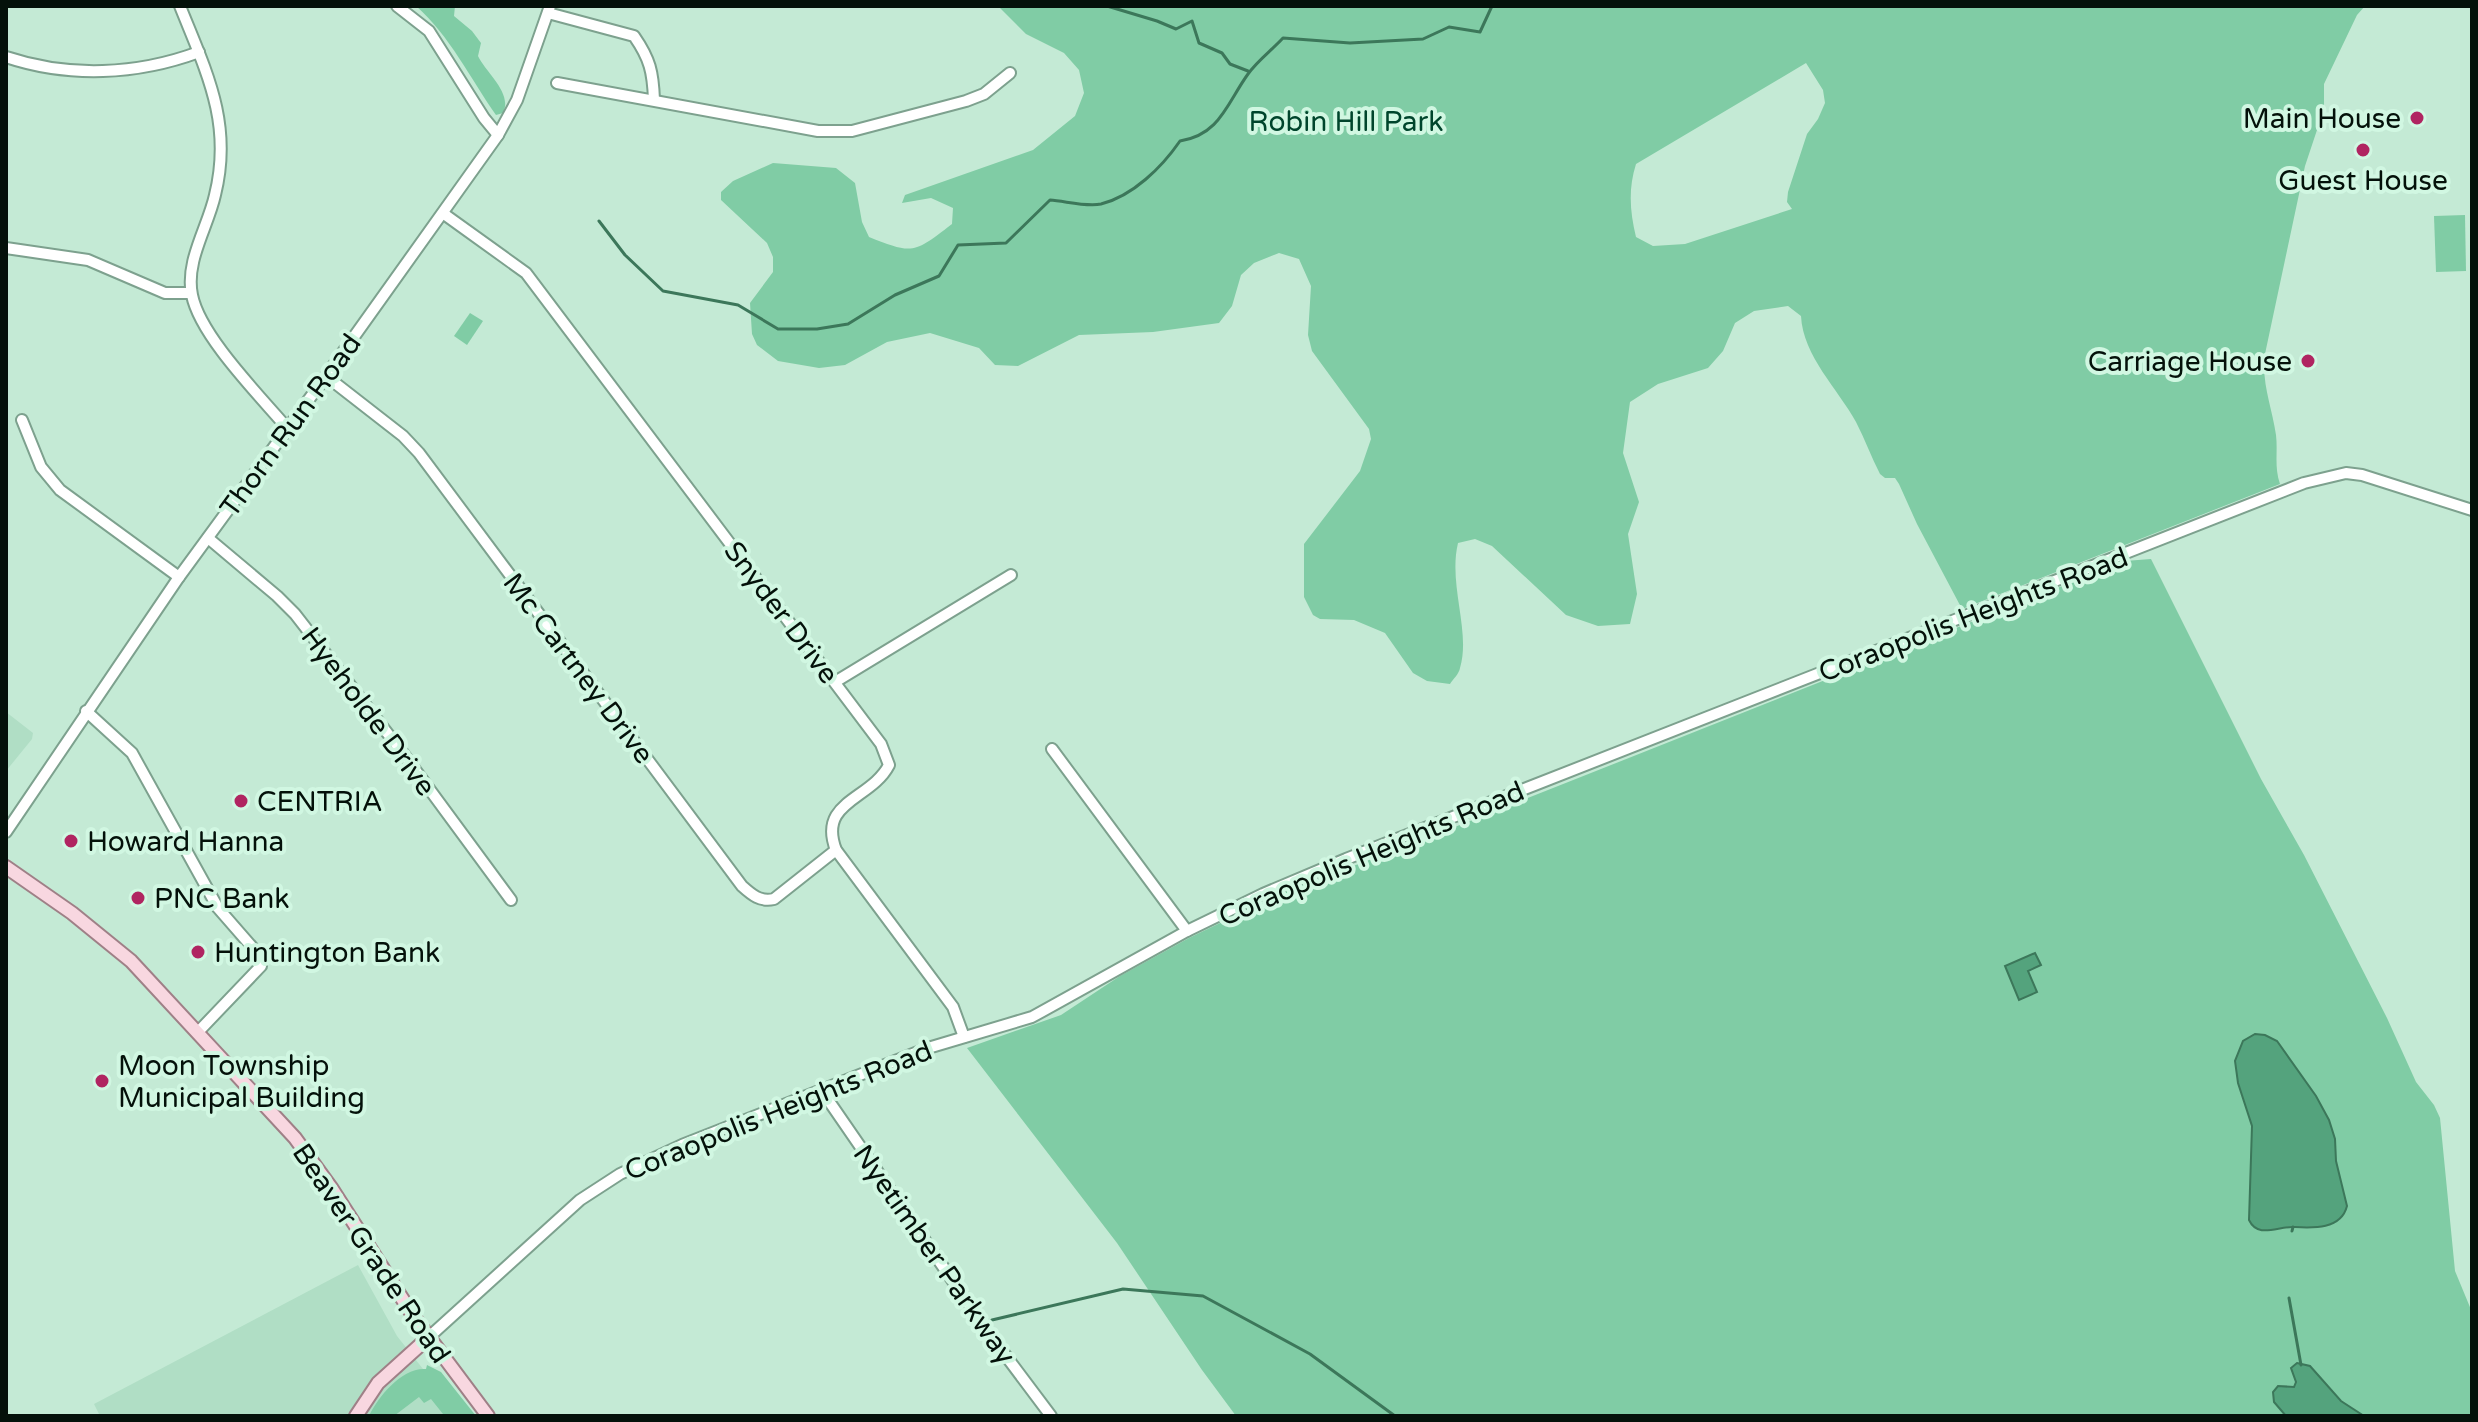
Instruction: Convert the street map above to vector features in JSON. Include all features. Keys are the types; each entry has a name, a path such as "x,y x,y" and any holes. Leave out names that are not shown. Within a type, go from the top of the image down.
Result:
{"main road":[{"name":"Beaver Grade Road","path":"6,867 124,954 309,1157 385,1274 488,1416"},
{"name":"Coraopolis Heights Road","path":"356,1416 378,1383 429,1337"}],"street":[{"path":"180,6 212,82 218,107 221,147 218,184 195,259 191,293 202,322 214,340 288,429"},
{"path":"397,6 429,31 498,135"},
{"path":"549,9 634,36 645,52 653,73 654,100"},
{"name":"Thorn Run Road","path":"6,832 179,577 444,214 498,135 517,100 549,9"},
{"path":"6,57 41,65 110,72 157,66 199,52"},
{"path":"557,83 818,131 852,131 984,94 1010,73"},
{"name":"Snyder Drive","path":"444,214 526,273 881,744 889,765 879,779 834,816 831,831 836,850"},
{"path":"6,248 88,260 165,293 191,293"},
{"name":"Mc Cartney Drive","path":"326,376 403,436 419,453 742,886 765,901 774,899 836,850"},
{"path":"22,420 41,467 60,490 179,577"},
{"name":"Coraopolis Heights Road","path":"429,1337 570,1210 609,1180 682,1145 822,1091 964,1037 1032,1017 1187,931 1346,859 2304,483 2346,473 2362,475 2472,510"},
{"name":"Hyeholde Drive","path":"208,538 295,614 511,900"},
{"path":"835,682 1011,575"},
{"path":"86,711 132,753 218,908 259,955 261,966 198,1032"},
{"path":"1052,749 1187,931"},
{"path":"836,850 945,995 956,1013 964,1037"},
{"name":"Nyetimber Parkway","path":"822,1091 988,1332 1051,1416"}],"shaded area":[{"path":"6,712 33,733 32,739 6,771"},
{"path":"2035,953 2041,965 2028,971 2037,992 2019,1000 2005,966"},
{"path":"2255,1034 2277,1041 2329,1120 2347,1206 2339,1220 2325,1226 2263,1230 2253,1226 2249,1220 2252,1126 2238,1083 2235,1061 2243,1041"},
{"path":"358,1265 397,1336 460,1416 100,1416 94,1404"},
{"path":"2297,1363 2310,1366 2341,1401 2364,1416 2286,1416 2274,1402 2273,1392 2278,1386 2294,1387 2296,1382 2291,1368"}],"green space":[{"path":"416,6 455,6 454,16 481,43 478,56 502,91 503,113 496,115 449,44"},
{"name":"Robin Hill Park","path":"998,6 2365,6 2357,15 2324,84 2324,109 2305,166 2265,354 2264,375 2276,435 2280,484 1962,609 1899,484 1895,478 1885,478 1880,474 1856,422 1815,358 1803,331 1801,316 1788,306 1754,311 1735,323 1723,351 1708,368 1658,384 1630,402 1623,453 1639,502 1628,534 1637,594 1630,624 1598,626 1566,615 1492,546 1475,539 1458,543 1456,575 1463,654 1459,670 1450,684 1427,681 1413,673 1385,633 1354,620 1320,619 1313,615 1304,597 1304,544 1360,471 1371,439 1369,429 1312,351 1308,335 1311,286 1299,259 1279,253 1254,263 1241,275 1232,306 1219,323 1153,332 1079,335 1018,366 995,365 979,348 930,333 887,342 845,365 819,368 778,361 757,345 752,334 750,303 773,272 773,257 767,243 721,200 721,192 733,181 773,163 836,168 855,183 862,222 869,237 896,247 921,246 952,224 953,208 931,198 902,203 905,195 1033,150 1075,116 1084,93 1079,70 1064,53 1026,34","holes":["1806,63 1823,90 1825,103 1807,134 1788,192 1787,202 1792,209 1685,244 1653,246 1636,237 1631,200 1636,164"]},
{"path":"2465,215 2466,271 2436,272 2434,216"},
{"path":"470,313 483,321 467,345 454,336"},
{"path":"2151,559 2261,779 2304,855 2387,1018 2416,1082 2440,1118 2455,1271 2472,1312 2472,1416 1236,1416 1117,1243 967,1048 1061,1015 1120,976 1278,895 2125,561"},
{"path":"427,1365 441,1372 476,1416 441,1416 443,1414 431,1399 424,1403 419,1397 394,1416 369,1416 392,1385 408,1373 426,1369"}],"waterway":[{"path":"1107,6 1176,29 1192,21 1199,43 1222,53 1230,64 1248,71"},
{"path":"599,221 625,255 663,291 738,305 778,329 817,329 848,324 895,295 939,276 958,245 1006,243 1050,200 1095,205 1113,200 1135,187 1165,161 1180,141 1194,138 1214,125 1252,69 1283,38 1350,43 1423,39 1449,27 1480,32 1492,6"},
{"path":"2292,1231 2293,1227"},
{"path":"992,1320 1123,1289 1203,1296 1310,1354 1395,1416"},
{"path":"2289,1298 2301,1365"}],"place":[{"name":"Main House","path":"2417,118"},
{"name":"Guest House","path":"2363,150"},
{"name":"Carriage House","path":"2308,361"},
{"name":"CENTRIA","path":"241,801"},
{"name":"Howard Hanna","path":"71,841"},
{"name":"PNC Bank","path":"138,898"},
{"name":"Huntington Bank","path":"198,952"},
{"name":"Moon Township Municipal Building","path":"102,1081"}]}
